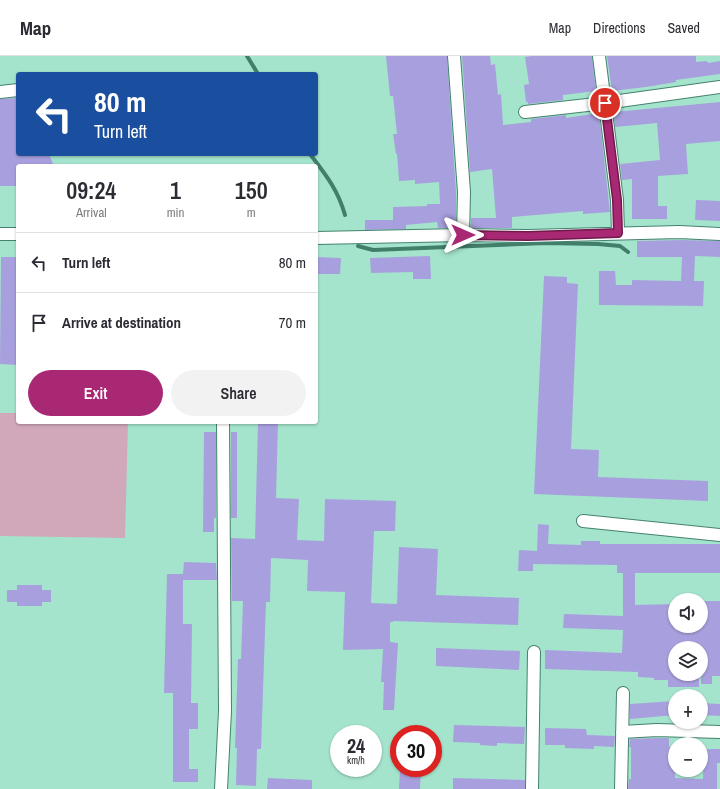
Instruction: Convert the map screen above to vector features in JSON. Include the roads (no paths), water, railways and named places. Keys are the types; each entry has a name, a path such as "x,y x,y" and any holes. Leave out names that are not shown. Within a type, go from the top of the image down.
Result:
{"street":[{"path":"454,56 464,185 463,235"},
{"path":"599,56 617,200 618,233"},
{"path":"525,112 605,103 720,87"},
{"path":"0,92 16,90"},
{"path":"318,238 463,235 528,236 679,232 720,234"},
{"path":"0,234 16,234"},
{"path":"221,789 225,710 222,424"},
{"path":"583,521 720,535"},
{"path":"532,789 534,652"},
{"path":"621,789 623,693"},
{"path":"622,732 658,730 720,732"}],"waterway":[{"path":"247,56 257,72"},
{"path":"311,156 317,164"},
{"path":"318,165 335,190 345,215"},
{"path":"358,246 373,250 546,243 598,244 620,246 628,252"}]}
